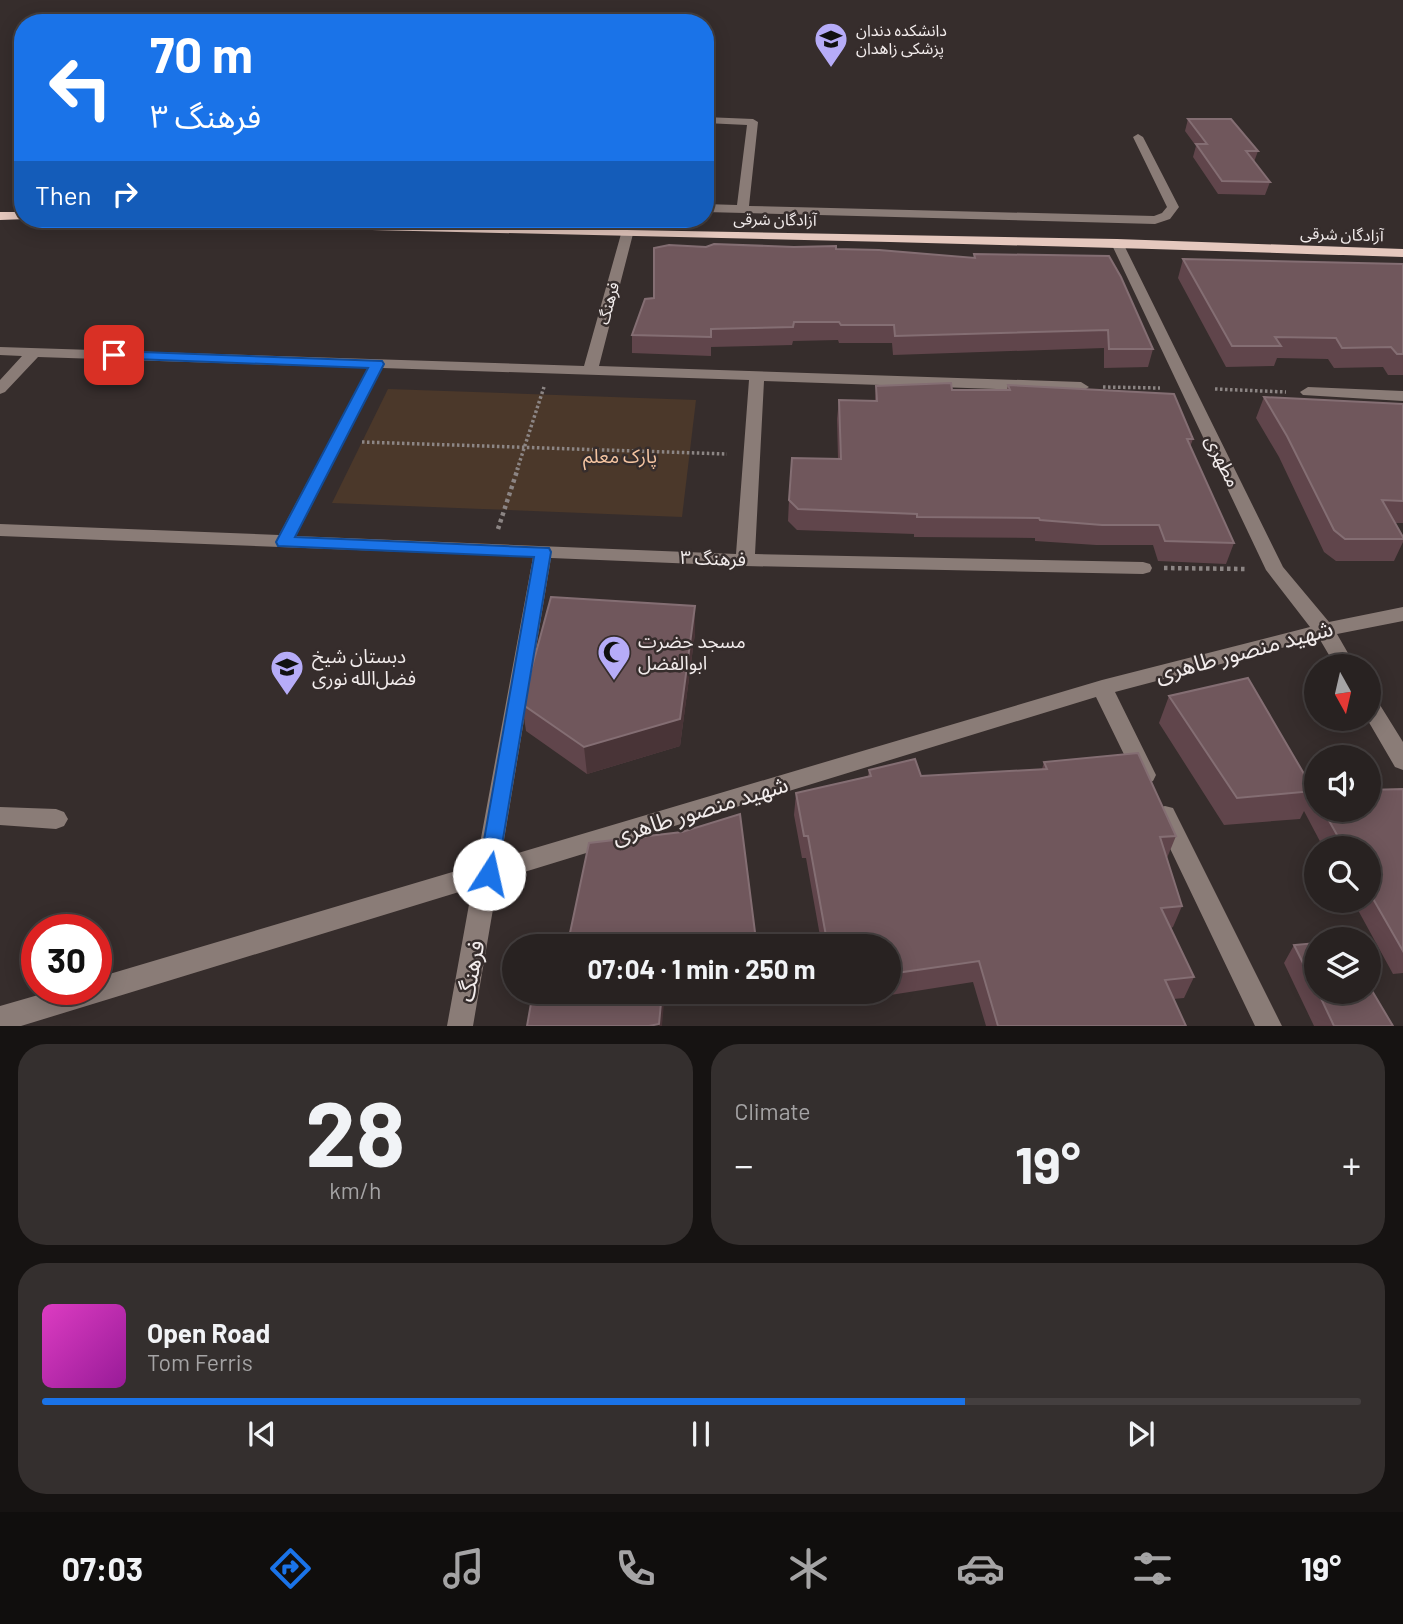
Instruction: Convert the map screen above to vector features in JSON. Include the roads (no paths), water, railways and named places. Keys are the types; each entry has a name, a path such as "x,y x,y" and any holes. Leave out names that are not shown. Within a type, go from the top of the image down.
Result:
{"main road":[{"name":"آزادگان شرقی","path":"507,228 627,234 1117,243 1403,253"}],"street":[{"path":"714,120 753,122 742,210"},
{"path":"714,208 1155,220 1166,216 1172,207 1138,137"},
{"name":"فرهنگ","path":"590,372 627,234"},
{"name":"مطهری","path":"1117,243 1275,569 1324,629 1338,654"},
{"path":"0,351 1081,387"},
{"path":"0,389 34,352"},
{"path":"284,542 377,364"},
{"path":"745,560 757,377"},
{"path":"1308,392 1403,396"},
{"name":"فرهنگ ۳","path":"0,530 745,560 1143,568"},
{"name":"فرهنگ","path":"460,1026 489,874 543,552"},
{"name":"شهید منصور طاهری","path":"0,1019 1102,688 1324,629 1403,614"},
{"path":"1102,688 1269,1026"},
{"path":"1381,725 1403,761"},
{"path":"0,816 56,819"}],"place":[{"name":"دانشکده دندان پزشکی زاهدان","path":"831,69"},
{"name":"مسجد حضرت ابوالفضل","path":"614,682"},
{"name":"دبستان شیخ فضل‌الله نوری","path":"287,697"}],"park label":[{"name":"پارک معلم","path":"620,456"}]}
